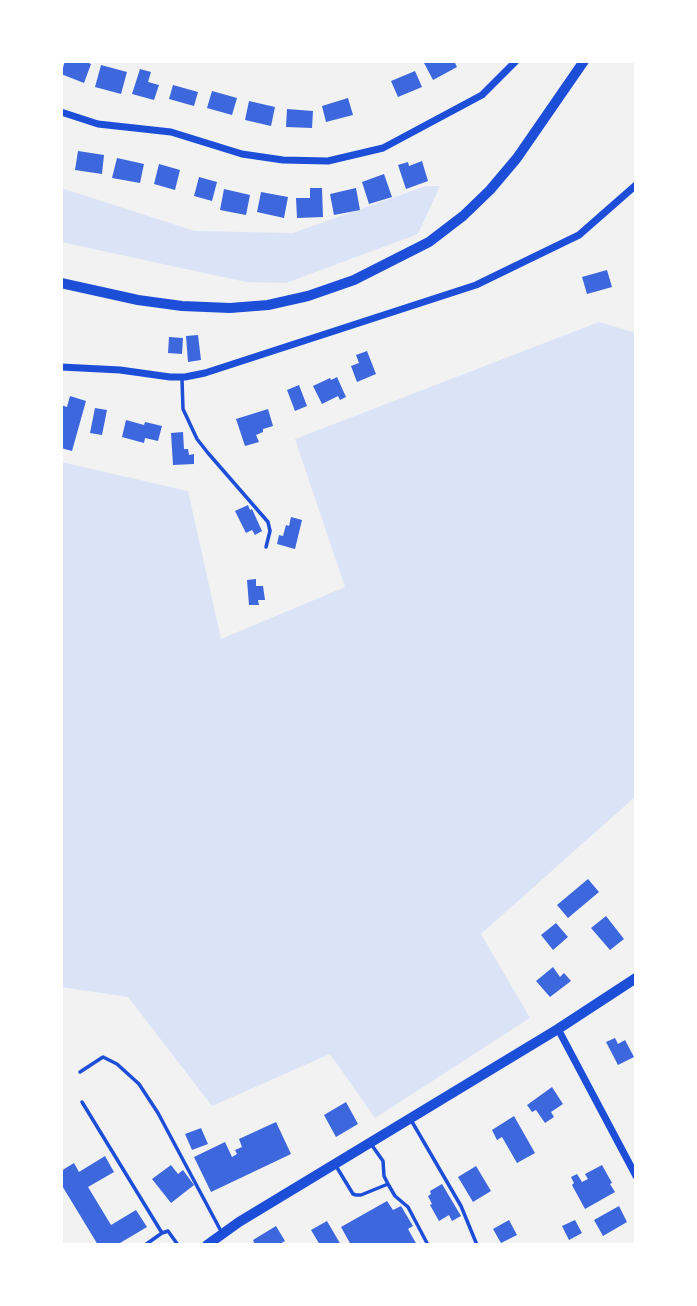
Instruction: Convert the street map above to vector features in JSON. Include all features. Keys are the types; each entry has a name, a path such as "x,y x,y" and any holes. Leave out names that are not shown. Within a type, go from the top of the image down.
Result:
{"main road":[{"path":"61,283 138,300 182,306 230,308 268,305 308,296 354,280 429,242 463,216 517,158 584,61"},
{"path":"207,1245 239,1222 558,1029 636,978"}],"street":[{"path":"61,112 98,124 171,132 242,154 283,160 328,161 383,148 482,95 516,61"},
{"path":"61,368 120,370 182,377 205,373 476,285 579,235 636,185"},
{"path":"558,1029 636,1176"}],"lane":[{"path":"182,377 183,409 187,419 208,453 268,522 270,531 266,547"},
{"path":"80,1072 103,1057 117,1064 139,1084 159,1113 223,1235"},
{"path":"82,1102 162,1233"},
{"path":"410,1119 461,1206 477,1245"},
{"path":"371,1143 383,1161 384,1176 388,1184 395,1196 408,1207 428,1245"},
{"path":"335,1165 353,1194 361,1195 388,1184"},
{"path":"145,1245 168,1231 178,1245"}],"shaded area":[{"path":"426,186 440,186 418,234 286,283 246,282 61,242 61,188 195,231 293,233"},
{"path":"599,322 636,333 636,796 481,934 530,1018 375,1118 330,1054 212,1106 128,997 61,987 61,462 188,491 221,639 345,587 295,439"}],"building":[{"path":"65,61 84,61 91,64 84,83 61,74"},
{"path":"423,61 454,61 457,67 433,80"},
{"path":"101,65 127,72 121,94 95,87"},
{"path":"140,69 151,72 148,82 159,85 154,100 132,94"},
{"path":"415,71 422,87 398,97 391,81"},
{"path":"173,85 198,92 194,106 169,99"},
{"path":"212,91 237,98 232,115 207,108"},
{"path":"348,98 353,115 326,122 322,106"},
{"path":"249,101 275,107 271,126 245,120"},
{"path":"287,109 313,111 312,128 286,127"},
{"path":"78,151 104,155 102,174 75,170"},
{"path":"117,158 144,164 140,183 112,178"},
{"path":"422,161 428,181 406,189 398,165 408,162 409,166"},
{"path":"159,164 180,170 175,190 154,184"},
{"path":"384,174 392,197 369,204 362,182"},
{"path":"199,177 217,182 212,201 194,196"},
{"path":"310,188 322,188 323,217 297,218 296,198 310,198"},
{"path":"356,188 360,210 334,215 330,194"},
{"path":"224,189 250,195 246,215 220,210"},
{"path":"261,192 288,197 284,218 257,212"},
{"path":"607,270 612,287 587,294 582,277"},
{"path":"198,335 201,360 188,362 186,336"},
{"path":"169,337 183,338 182,354 168,353"},
{"path":"367,351 376,374 357,382 351,366 359,363 356,355"},
{"path":"337,377 346,397 340,400 338,396 322,404 313,386"},
{"path":"299,385 307,406 295,411 287,390"},
{"path":"70,396 86,401 72,451 61,448 61,405 67,407"},
{"path":"95,408 107,410 102,435 90,433"},
{"path":"268,409 273,426 256,435 259,442 245,446 236,419"},
{"path":"126,420 162,426 158,441 145,438 144,443 122,437"},
{"path":"183,432 184,449 188,449 189,455 194,454 194,464 173,465 171,433"},
{"path":"248,505 262,531 255,535 252,530 246,533 235,511"},
{"path":"291,517 302,520 295,549 277,544 279,535 283,536 286,525 289,526"},
{"path":"256,579 256,586 263,586 265,600 258,600 259,605 249,605 247,580"},
{"path":"588,879 599,892 568,918 557,905"},
{"path":"606,916 624,939 610,950 591,928"},
{"path":"556,923 568,937 553,950 541,935"},
{"path":"553,967 560,977 564,973 571,981 550,997 536,981"},
{"path":"615,1038 618,1044 625,1040 634,1057 618,1065 606,1042"},
{"path":"552,1087 563,1104 551,1112 554,1117 545,1123 536,1110 532,1112 527,1105"},
{"path":"346,1102 358,1124 336,1137 324,1115"},
{"path":"514,1116 535,1153 517,1163 502,1137 497,1140 492,1130"},
{"path":"276,1122 291,1154 211,1192 194,1157 225,1142 232,1157 237,1154 235,1150 242,1147 239,1139"},
{"path":"201,1128 208,1144 192,1150 185,1134"},
{"path":"105,1156 114,1172 88,1187 111,1225 136,1210 147,1227 120,1243 121,1245 98,1245 61,1184 61,1171 74,1163 79,1172"},
{"path":"171,1165 178,1174 183,1170 194,1185 171,1203 152,1179"},
{"path":"602,1165 615,1192 585,1209 572,1185 574,1183 571,1177 577,1174 582,1182 588,1179 585,1174"},
{"path":"476,1166 491,1191 473,1202 458,1177"},
{"path":"442,1184 461,1216 452,1221 449,1215 439,1221 430,1205 430,1191"},
{"path":"387,1201 393,1210 401,1206 413,1226 408,1229 417,1245 351,1245 341,1227"},
{"path":"619,1206 627,1222 603,1236 594,1220"},
{"path":"509,1220 517,1235 501,1243 493,1229"},
{"path":"575,1220 582,1233 569,1240 562,1226"},
{"path":"327,1221 341,1245 320,1245 311,1230"},
{"path":"276,1226 285,1241 278,1245 255,1245 253,1240"}]}
